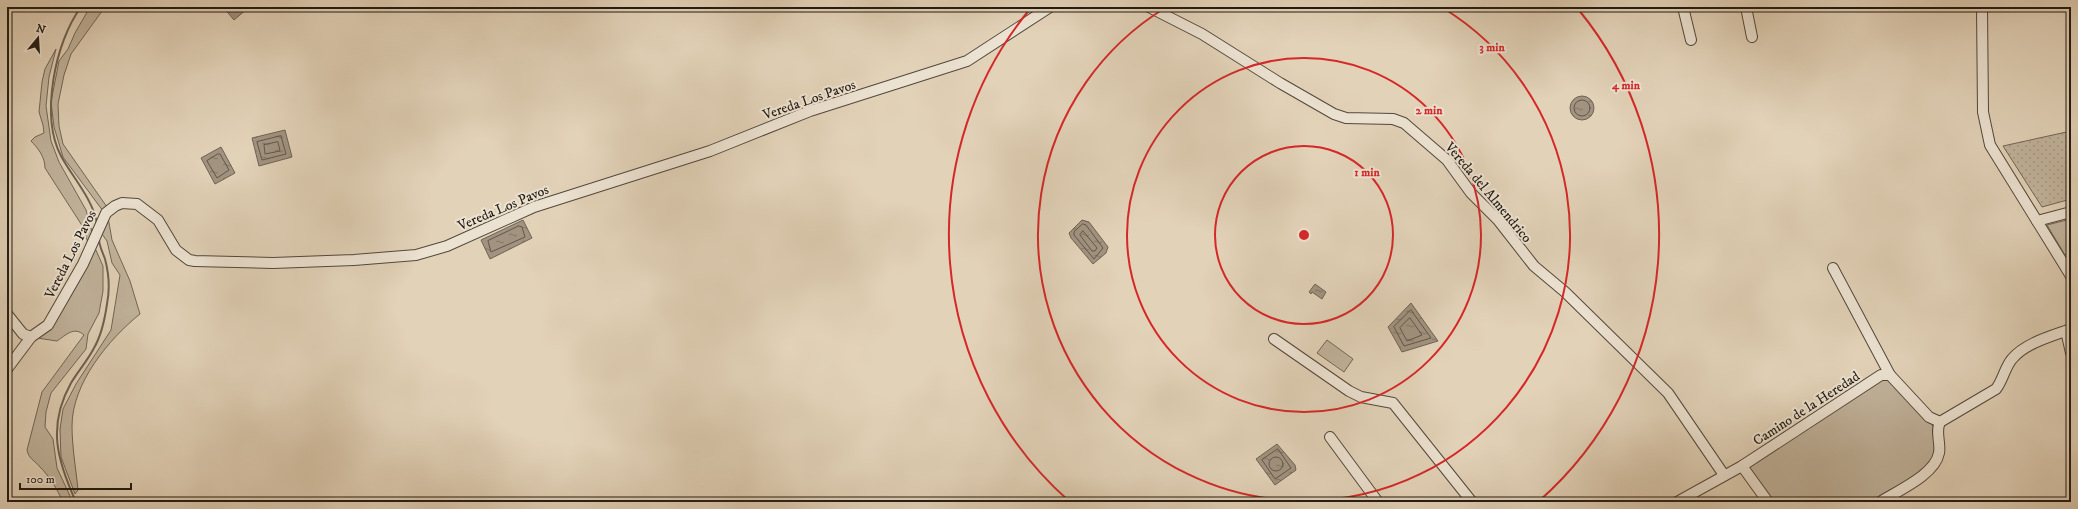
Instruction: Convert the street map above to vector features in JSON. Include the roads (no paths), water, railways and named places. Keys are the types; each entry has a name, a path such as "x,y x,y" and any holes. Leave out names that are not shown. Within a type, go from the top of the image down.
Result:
{"street":[{"name":"Vereda Los Pavos","path":"7,369 31,337 40,333 48,325 83,264 106,213 122,203 137,204 158,220 176,250 189,260 304,262 416,255 447,246 534,207 710,151 810,111 962,63 990,48 1050,7"},
{"name":"Vereda del Almendrico","path":"1149,7 1202,34 1280,84 1334,114 1346,118 1393,119 1400,121 1410,128 1447,160 1471,193 1498,220 1534,266 1565,292 1668,393 1724,475"},
{"path":"1682,7 1691,40"},
{"path":"1746,7 1752,36"},
{"path":"1982,7 1983,112 1986,130 1996,157 2071,276"},
{"path":"2037,221 2071,212"},
{"path":"1833,268 1890,375 1929,417 1940,422"},
{"path":"7,314 23,334 31,337"},
{"path":"1940,422 1996,389 2002,382 2011,360 2018,353 2034,344 2068,330 2071,353"},
{"path":"1274,338 1348,391 1361,397 1393,403 1417,431 1472,502"},
{"name":"Camino de la Heredad","path":"1677,502 1742,466 1881,375 1890,375"},
{"path":"1880,502 1932,468 1939,454 1938,435 1940,422"},
{"path":"1330,437 1378,502"},
{"path":"1742,466 1768,502"}],"water":[{"path":"223,7 246,7 247,9 234,20"},
{"path":"1582,96 1591,99 1594,108 1591,117 1582,120 1573,117 1570,108 1573,99"},
{"path":"285,130 292,157 259,166 252,138"},
{"path":"221,147 235,173 215,184 201,158"},
{"path":"523,220 532,238 490,259 481,240"},
{"path":"1082,220 1089,222 1108,247 1106,253 1093,264 1071,238 1069,233"},
{"path":"1315,284 1326,292 1322,299 1312,292 1311,294 1309,292"},
{"path":"1411,303 1438,341 1402,352 1388,327"},
{"path":"1277,444 1295,465 1296,470 1275,485 1256,459"}],"waterway":[{"path":"81,7 64,39 58,59 53,80 51,101 52,121 55,140 61,156 87,197 95,214 97,223"},
{"path":"76,502 69,487 60,457 57,443 57,428 59,414 71,383 89,357 101,332 104,321 109,293 109,282 105,259 100,247 99,239"}]}
